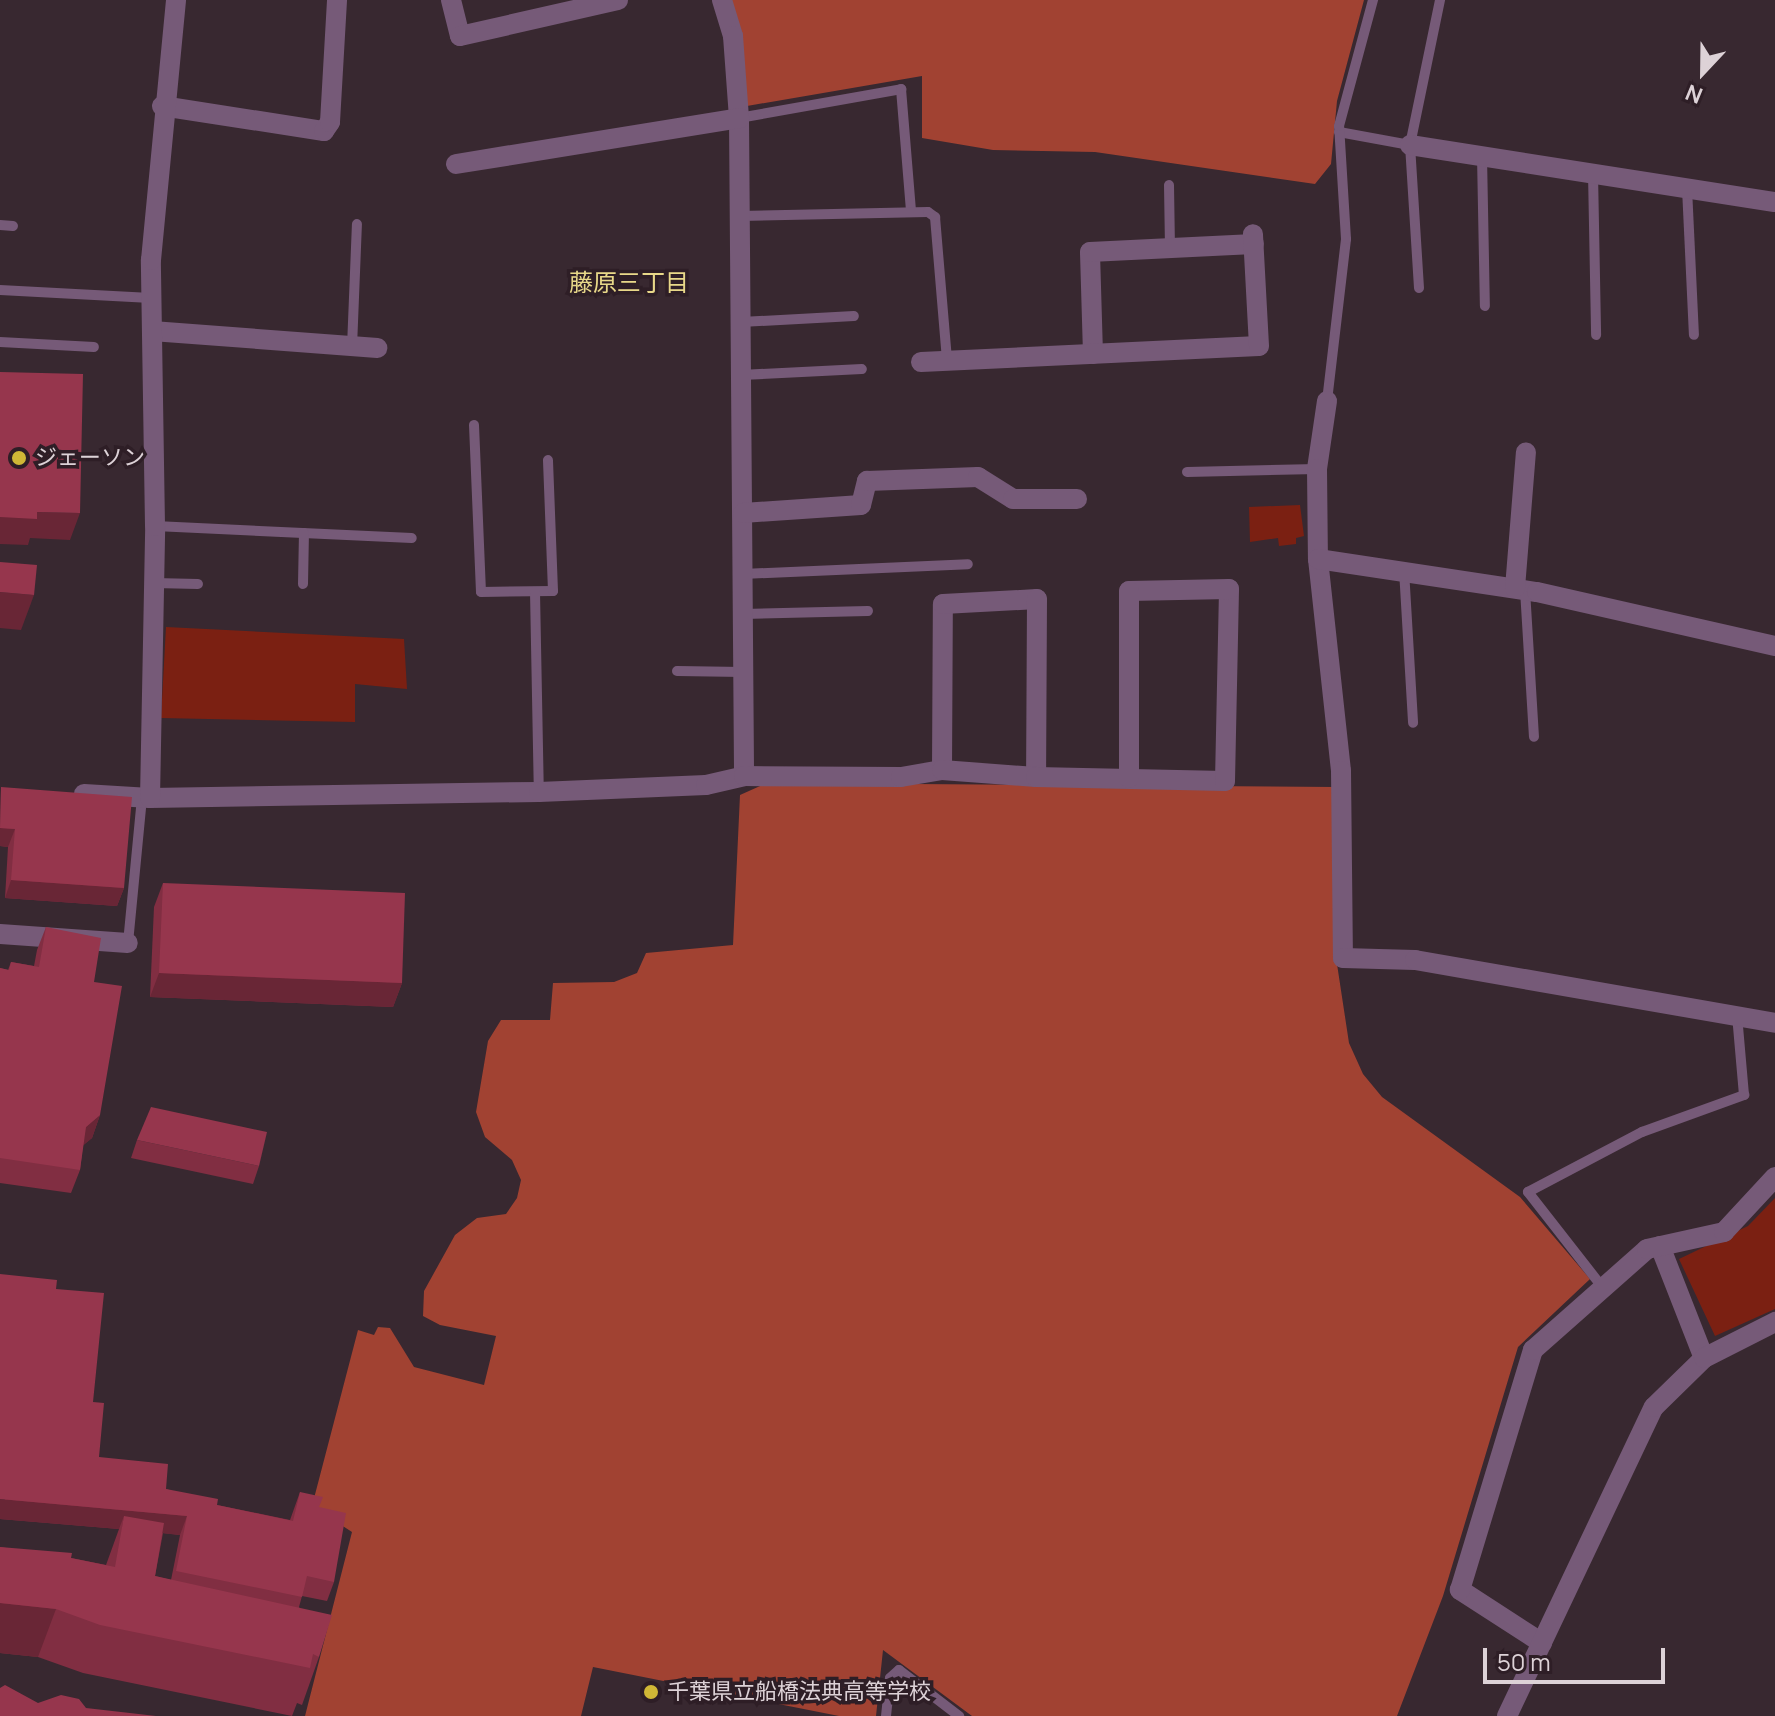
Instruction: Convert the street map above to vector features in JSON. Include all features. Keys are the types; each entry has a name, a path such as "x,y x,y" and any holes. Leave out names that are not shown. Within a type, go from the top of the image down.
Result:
{"street":[{"path":"146,798 155,526 151,298 162,106 176,0"},
{"path":"162,106 324,131 330,122 337,0"},
{"path":"451,0 460,36 618,0"},
{"path":"722,0 733,36 739,118 744,776"},
{"path":"456,164 739,118"},
{"path":"1410,145 1775,202"},
{"path":"921,362 947,361 1093,354 1259,346 1254,239 1090,252 1093,354"},
{"path":"152,331 377,348"},
{"path":"1327,401 1317,469 1318,559 1341,771 1343,958 1415,960 1775,1023"},
{"path":"1520,589 1526,452"},
{"path":"743,513 861,505 867,481 978,477 1013,499 1077,499"},
{"path":"1318,559 1404,568 1520,589 1775,646"},
{"path":"63,793 146,798 539,792 706,785 744,776 901,777 942,770 1036,777 1225,781 1229,589 1129,591 1129,778"},
{"path":"942,770 943,604 1037,599 1036,777"},
{"path":"0,934 128,943"},
{"path":"1542,1643 1460,1590 1533,1350 1647,1249 1724,1232 1775,1177"},
{"path":"1660,1246 1704,1358"},
{"path":"1507,1716 1654,1407 1704,1358 1775,1322"}],"lane":[{"path":"1327,401 1346,239 1339,132 1373,0"},
{"path":"1419,288 1410,145 1440,0"},
{"path":"739,118 901,89 911,211"},
{"path":"1339,132 1410,145"},
{"path":"1482,156 1485,306"},
{"path":"1593,173 1596,335"},
{"path":"1169,185 1170,248"},
{"path":"1687,188 1694,335"},
{"path":"740,216 911,211 935,217 947,361"},
{"path":"352,347 357,224"},
{"path":"0,225 13,226"},
{"path":"0,290 151,298"},
{"path":"741,322 854,316"},
{"path":"0,342 94,347"},
{"path":"741,375 862,369"},
{"path":"474,425 481,592 553,591 548,460"},
{"path":"1187,472 1317,469"},
{"path":"155,526 412,538"},
{"path":"303,584 304,533"},
{"path":"743,574 968,564"},
{"path":"1404,568 1413,723"},
{"path":"154,583 198,584"},
{"path":"1520,589 1534,737"},
{"path":"535,592 539,792"},
{"path":"743,614 868,611"},
{"path":"677,671 744,672"},
{"path":"128,943 146,798"},
{"path":"1603,1288 1528,1192 1642,1132 1744,1095 1737,1015"},
{"path":"886,1716 890,1678 899,1670 959,1716"}],"shaded area":[{"path":"731,0 1364,0 1337,101 1331,164 1315,184 1095,152 993,150 922,138 922,76 747,106"},
{"path":"1300,505 1304,536 1296,538 1296,544 1279,546 1278,538 1250,542 1249,507"},
{"path":"166,627 404,639 407,689 355,684 355,722 161,718"},
{"path":"767,783 1335,787 1337,964 1349,1043 1363,1074 1382,1097 1520,1197 1590,1279 1518,1347 1443,1596 1397,1716 972,1716 883,1650 876,1716 839,1716 593,1667 581,1716 305,1716 352,1532 312,1506 358,1330 374,1335 378,1327 390,1328 414,1367 484,1385 496,1336 440,1325 423,1316 424,1291 455,1235 477,1218 506,1214 517,1198 521,1180 512,1160 485,1137 476,1112 488,1041 501,1020 550,1020 553,983 614,982 637,973 646,953 733,945 740,795"},
{"path":"1775,1198 1775,1309 1715,1336 1679,1259 1748,1226"}],"building":[{"path":"0,372 83,374 80,513 37,512 37,519 0,517"},
{"path":"0,562 37,565 34,595 0,592"},
{"path":"1,787 132,797 124,888 11,880 15,829 0,828"},
{"path":"163,883 405,893 402,983 159,973"},
{"path":"46,927 101,938 94,982 122,986 100,1115 86,1127 80,1170 0,1158 0,968 9,970 11,962 39,967"},
{"path":"151,1107 267,1132 259,1166 137,1140"},
{"path":"0,1274 57,1280 56,1289 104,1293 93,1402 104,1403 99,1457 168,1464 166,1489 218,1499 217,1505 293,1521 300,1492 323,1497 319,1507 346,1513 334,1582 307,1576 302,1597 176,1571 187,1516 0,1499"},
{"path":"124,1516 164,1523 155,1576 332,1615 319,1657 313,1654 310,1668 100,1625 56,1609 0,1603 0,1547 72,1553 71,1558 115,1567"},
{"path":"5,1685 38,1703 61,1695 79,1699 86,1708 156,1716 0,1716 0,1688"}],"place":[{"name":"ジェーソン","path":"19,458"},
{"name":"千葉県立船橋法典高等学校","path":"651,1692"}],"district":[{"name":"藤原三丁目","path":"629,282"}]}
